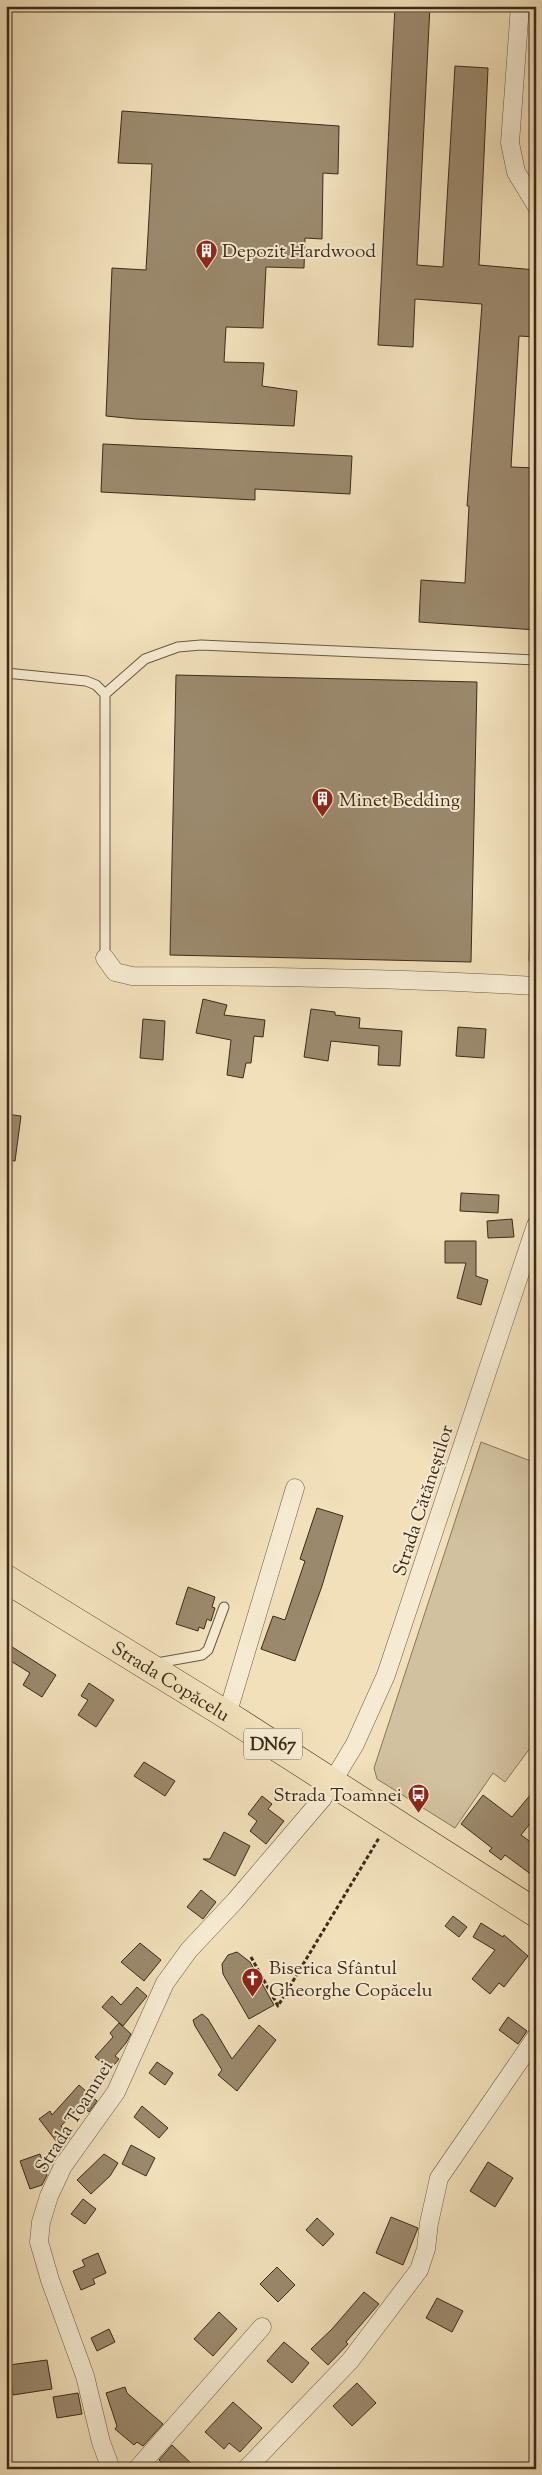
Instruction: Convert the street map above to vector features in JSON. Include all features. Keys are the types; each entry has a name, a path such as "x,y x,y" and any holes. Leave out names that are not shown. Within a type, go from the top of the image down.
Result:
{"main road":[{"name":"Strada Copăcelu","path":"6,1579 227,1715 536,1913"}],"street":[{"path":"520,6 510,143 516,172 536,206"},
{"path":"105,958 115,972 132,976 291,976 536,986"},
{"name":"Strada Cătăneștilor","path":"332,1782 355,1744 386,1675 536,1226"},
{"path":"227,1715 295,1488"},
{"name":"Strada Toamnei","path":"111,2469 101,2442 85,2376 50,2280 39,2242 41,2222 63,2166 116,2092 165,1983 189,1950 235,1901 322,1799 332,1782"},
{"path":"246,2469 350,2361 419,2270 426,2249 429,2223 439,2178 536,2037"},
{"path":"137,2469 262,2327"}],"lane":[{"path":"105,694 145,659 178,647 201,644 536,660"},
{"path":"6,673 86,681 96,685 105,694 105,958"},
{"path":"534,959 536,910"},
{"path":"144,1664 168,1663 202,1655 208,1650 224,1607"}],"path":[{"path":"251,1957 278,2006 391,1819"}],"shaded area":[{"path":"481,1442 536,1463 536,1740 505,1782 493,1773 455,1828 377,1779 374,1768"}],"building":[{"path":"395,6 430,6 417,265 443,267 455,66 488,68 479,265 536,270 536,337 519,336 511,467 536,468 536,511 531,587 536,588 536,630 419,622 421,580 465,583 469,506 467,506 482,304 415,299 413,347 378,345"},
{"name":"Depozit Hardwood","path":"122,111 339,126 338,174 323,173 322,239 305,238 304,268 266,267 263,328 226,327 224,362 264,363 262,386 297,391 294,426 106,416 112,268 146,270 152,164 118,163"},
{"path":"103,444 352,456 350,494 255,489 255,500 101,492"},
{"name":"Minet Bedding","path":"176,675 477,682 471,962 170,955"},
{"path":"203,999 227,1005 224,1015 265,1020 263,1037 254,1036 251,1063 246,1063 243,1078 227,1075 231,1040 196,1033"},
{"path":"311,1009 335,1012 335,1015 360,1018 359,1028 402,1031 400,1066 378,1065 379,1046 331,1041 328,1061 304,1057"},
{"path":"143,1019 165,1021 163,1060 140,1058"},
{"path":"458,1027 486,1029 484,1058 456,1056"},
{"path":"6,1114 21,1116 15,1161 6,1160"},
{"path":"461,1193 499,1195 498,1213 460,1211"},
{"path":"512,1219 514,1237 488,1238 487,1221"},
{"path":"445,1241 476,1241 476,1276 488,1280 481,1305 457,1298 466,1263 445,1263"},
{"path":"317,1508 343,1516 322,1586 295,1661 261,1649 273,1616 285,1620 305,1561 300,1559"},
{"path":"188,1587 215,1597 212,1607 215,1608 211,1621 207,1619 204,1629 199,1627 198,1631 176,1624"},
{"path":"6,1643 56,1675 42,1697 23,1685 30,1673 6,1658"},
{"path":"89,1683 114,1700 96,1727 78,1715 88,1700 81,1696"},
{"path":"144,1762 175,1781 165,1796 134,1776"},
{"path":"536,1788 536,1816 521,1835 536,1846 536,1878 505,1855 501,1860 489,1851 492,1848 461,1824 483,1795 512,1817"},
{"path":"262,1796 272,1804 268,1809 284,1821 266,1844 250,1831 257,1821 248,1814"},
{"path":"224,1832 250,1846 235,1876 203,1859 210,1859"},
{"path":"201,1890 216,1902 203,1919 187,1907"},
{"path":"453,1916 467,1927 459,1937 445,1926"},
{"path":"481,1923 503,1937 504,1935 528,1956 504,1987 499,1983 490,1994 472,1979 495,1950 473,1937"},
{"path":"140,1943 161,1960 144,1981 121,1962"},
{"path":"237,1952 250,1962 274,2005 249,2019 223,1974 222,1964 228,1955"},
{"path":"137,1987 147,1996 123,2026 102,2007 112,1996 121,2005"},
{"path":"202,2014 208,2019 232,2059 259,2025 276,2040 237,2091 218,2075 222,2070 195,2026 193,2020"},
{"path":"508,2017 527,2031 518,2044 499,2030"},
{"path":"119,2023 131,2034 115,2056 119,2059 110,2070 95,2057 113,2037 110,2033"},
{"path":"157,2062 173,2073 165,2085 149,2073"},
{"path":"79,2085 97,2101 89,2112 81,2105 61,2126 70,2138 60,2146 39,2119 50,2111 52,2115"},
{"path":"142,2106 168,2128 159,2138 134,2117"},
{"path":"131,2145 155,2158 146,2176 122,2164"},
{"path":"40,2154 47,2175 42,2185 30,2189 20,2161"},
{"path":"104,2154 118,2163 110,2176 91,2194 77,2180"},
{"path":"488,2162 513,2178 495,2207 470,2191"},
{"path":"83,2199 96,2209 85,2224 71,2214"},
{"path":"391,2217 418,2228 403,2265 376,2253"},
{"path":"317,2218 334,2234 323,2246 306,2230"},
{"path":"98,2253 106,2273 93,2279 95,2284 81,2290 73,2271 85,2266 82,2260"},
{"path":"277,2267 295,2285 278,2302 260,2284"},
{"path":"364,2292 379,2304 346,2342 348,2344 328,2365 311,2349 332,2329"},
{"path":"437,2298 463,2311 452,2332 426,2318"},
{"path":"219,2312 237,2329 213,2356 194,2339"},
{"path":"109,2329 115,2342 97,2351 91,2338"},
{"path":"284,2342 309,2363 292,2383 267,2361"},
{"path":"47,2360 52,2389 13,2395 9,2365"},
{"path":"357,2383 376,2403 352,2426 333,2406"},
{"path":"125,2387 127,2393 163,2424 143,2446 137,2442 134,2445 115,2429 117,2426 106,2393"},
{"path":"78,2393 82,2414 57,2418 53,2397"},
{"path":"233,2402 262,2428 240,2452 229,2443 224,2449 205,2432"},
{"path":"172,2445 197,2469 168,2469 159,2460"}],"place":[{"name":"Depozit Hardwood","path":"206,269"},
{"name":"Minet Bedding","path":"323,818"},
{"name":"Strada Toamnei","path":"418,1813"},
{"name":"Biserica Sfântul Gheorghe Copăcelu","path":"253,1997"}]}
